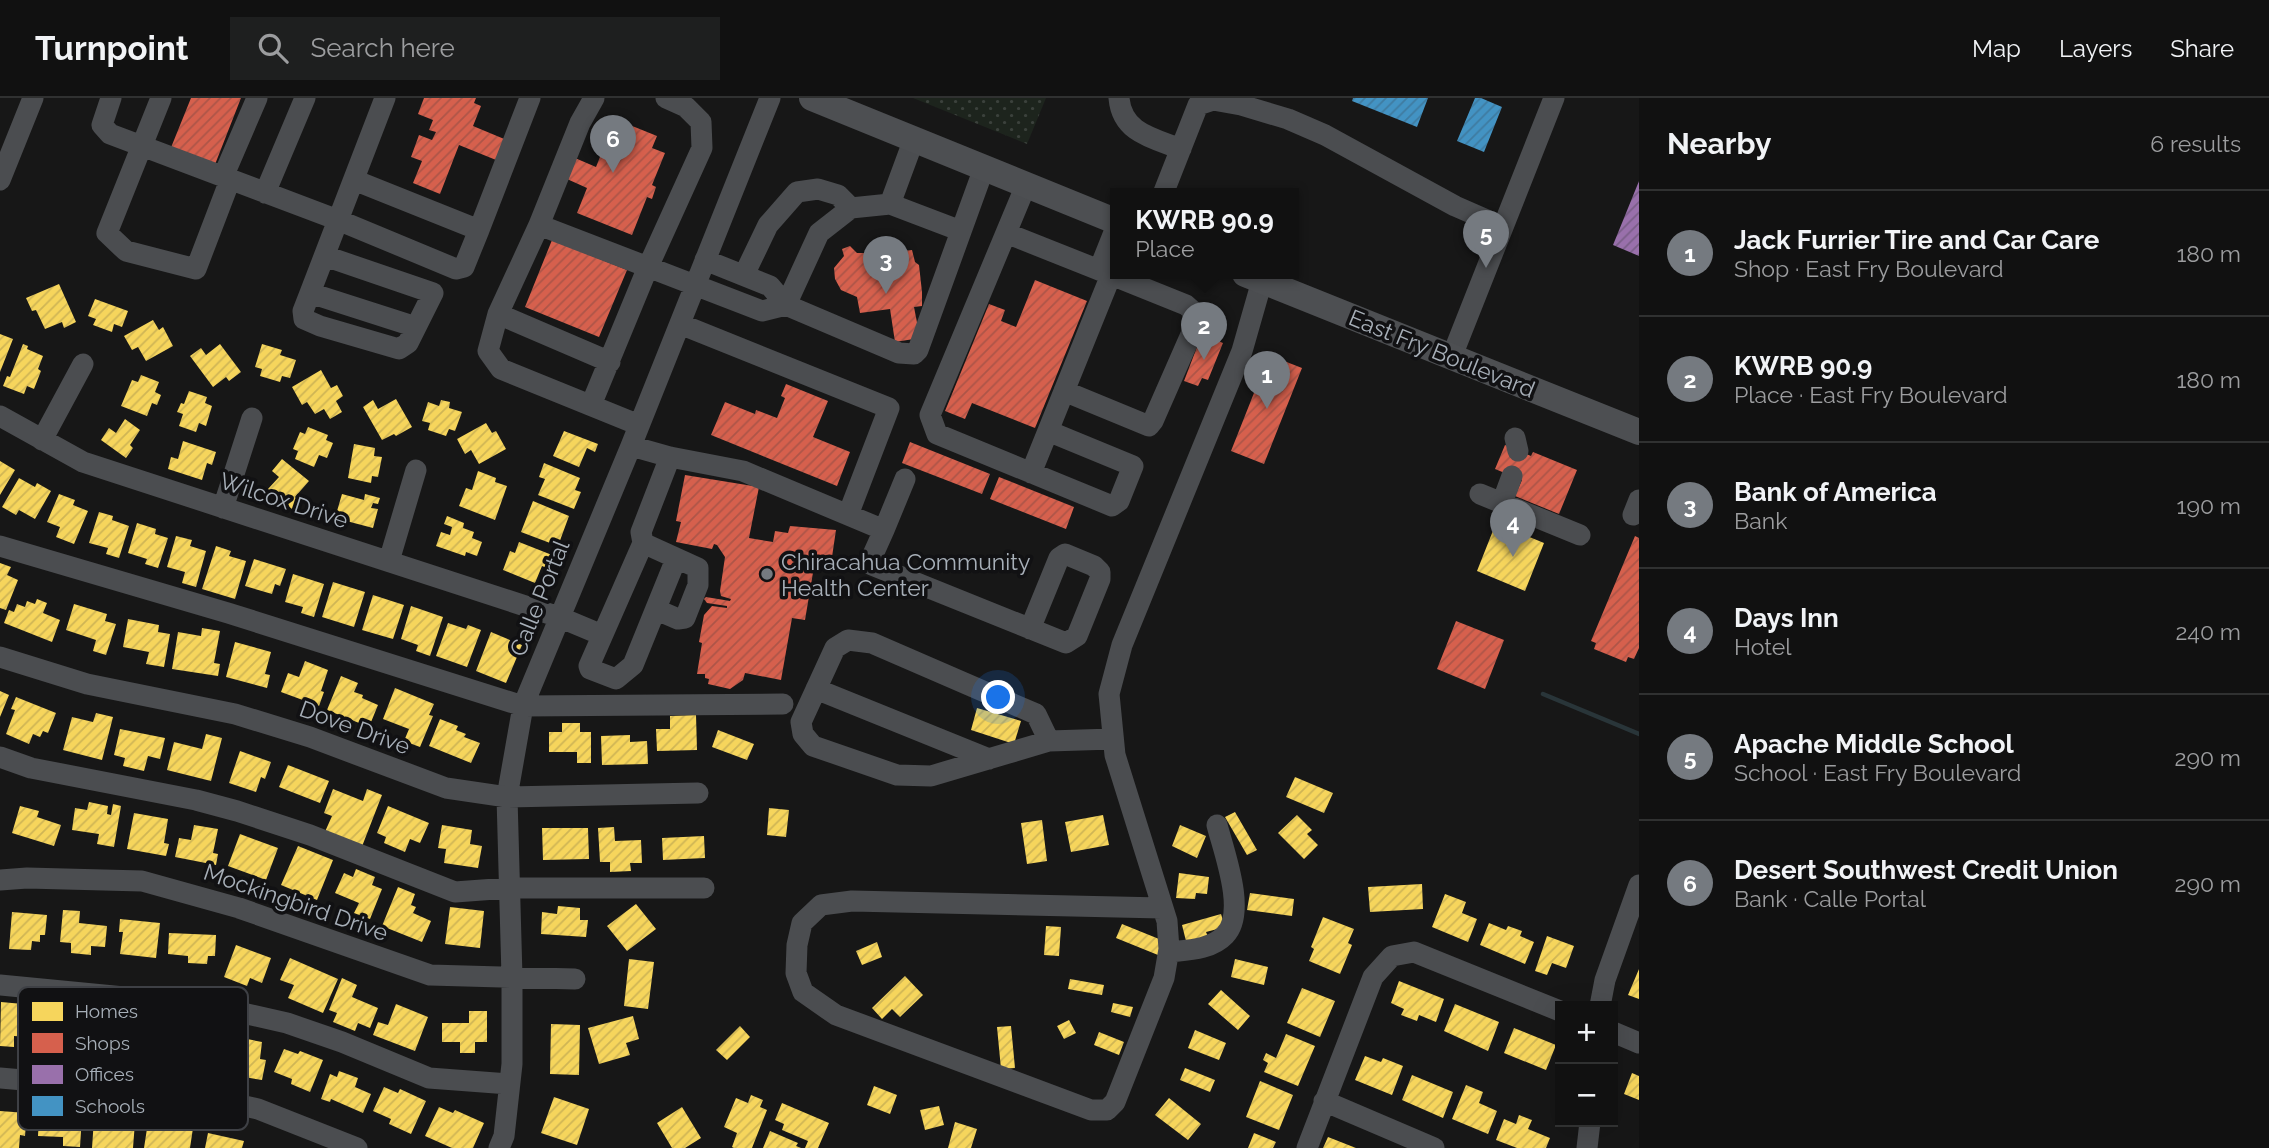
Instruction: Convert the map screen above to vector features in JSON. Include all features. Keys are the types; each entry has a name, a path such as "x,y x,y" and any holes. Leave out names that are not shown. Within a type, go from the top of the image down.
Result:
{"main road":[{"path":"812,98 1110,219"},
{"name":"East Fry Boulevard","path":"1257,279 1639,432"}],"street":[{"path":"0,180 33,98"},
{"path":"111,98 102,125 110,134 338,220 456,269 464,267 530,98"},
{"path":"161,98 107,233 126,251 197,269 257,98"},
{"path":"265,193 305,98"},
{"path":"325,256 433,293 416,327 310,293 386,98"},
{"path":"594,98 580,123 539,225 498,314 488,351 501,369 639,425"},
{"path":"591,405 648,267 702,148 701,122 686,107 666,98"},
{"name":"Calle Portal","path":"499,1148 504,1136 509,1084 512,977 507,797 523,706 631,446 770,98"},
{"path":"1119,98 1123,118 1136,131 1181,149"},
{"path":"1452,356 1554,98"},
{"path":"1165,188 1198,104 1213,100 1288,119 1325,135 1455,206 1503,228"},
{"path":"890,204 914,139"},
{"path":"705,260 770,286 786,305 899,353 914,354 918,350 984,168"},
{"path":"354,180 479,230"},
{"path":"1026,185 930,415 937,434 1112,506 1119,501 1133,467 1048,431"},
{"path":"744,275 768,225 797,192 818,189 838,195 851,208"},
{"path":"786,305 819,233 851,208 890,204 961,231"},
{"path":"539,225 762,311 786,305"},
{"path":"1006,233 1110,274"},
{"path":"1031,473 1064,391 1110,251"},
{"path":"1064,391 1149,426 1153,421 1196,323 1195,313 1186,305 1122,279"},
{"path":"1162,908 852,901 821,905 802,923 797,945 796,974 803,992 836,1015 1091,1110 1107,1110 1115,1102 1164,978 1169,952 1167,921 1115,755 1109,694 1122,645 1242,351 1254,279"},
{"path":"498,314 610,362"},
{"path":"680,324 889,408 848,515"},
{"path":"41,440 83,364"},
{"name":"Wilcox Drive","path":"0,416 83,462 559,617 602,635"},
{"path":"223,508 252,418"},
{"path":"631,446 670,457 743,471 884,530"},
{"path":"670,457 641,532 643,543 602,635 590,669 617,679 633,665 676,559"},
{"path":"389,561 416,470"},
{"path":"1502,503 1513,476"},
{"path":"905,479 871,559 872,565 1030,629"},
{"path":"1480,494 1580,535"},
{"path":"643,543 698,568 698,585 685,618 678,619 657,610"},
{"path":"0,546 228,613 523,706 783,704"},
{"path":"1049,741 1036,714 872,643 848,640 835,648 801,722 803,734 813,746 897,775 931,776 1049,741 1112,739"},
{"name":"Dove Drive","path":"0,657 87,684 234,714 310,737 446,788 507,797 698,793"},
{"path":"816,689 989,759"},
{"path":"0,757 31,768 196,800 237,811 310,835 455,892 509,888 704,888"},
{"path":"1169,952 1206,946 1225,936 1231,926 1235,915 1234,898 1217,825"},
{"name":"Mockingbird Drive","path":"0,880 27,878 142,881 239,908 430,975 575,979"},
{"path":"1601,1001 1605,980 1632,925 1639,885"},
{"path":"1307,1148 1373,978 1392,956 1414,952 1555,1009"},
{"path":"0,985 21,987"},
{"path":"248,1014 287,1023 342,1042 429,1078 509,1084"},
{"path":"1618,1034 1639,1043"},
{"path":"0,1078 18,1080"},
{"path":"1324,1101 1434,1148"},
{"path":"248,1107 357,1148"},
{"path":"1587,1148 1589,1127"}],"shaded area":[{"path":"913,98 1046,98 1027,144"}],"building: Homes":[{"path":"59,284 76,322 64,328 62,322 45,329 36,310 32,311 26,298"},
{"path":"95,299 128,311 122,327 114,324 112,332 93,325 96,319 88,316"},
{"path":"153,320 159,330 163,327 173,346 146,361 138,347 132,350 124,336"},
{"path":"0,334 13,339 0,372"},
{"path":"23,344 28,346 27,349 43,356 34,389 27,386 24,394 3,386 7,376 10,377"},
{"path":"220,344 241,372 229,381 226,377 213,387 190,356 201,348 206,355"},
{"path":"262,344 282,350 280,355 296,360 290,378 282,376 280,382 260,376 262,369 255,367"},
{"path":"321,370 331,388 337,385 343,396 336,401 342,412 330,419 324,409 315,414 307,402 302,405 292,387"},
{"path":"141,375 159,382 155,392 161,395 157,405 152,403 147,416 121,406 132,380 138,382"},
{"path":"189,391 207,397 205,403 212,406 206,426 199,423 196,432 179,426 183,414 177,412 181,403 184,404"},
{"path":"396,399 412,427 382,440 363,407 373,400 378,409"},
{"path":"441,400 450,402 449,408 462,412 455,431 449,429 446,436 428,430 430,423 422,421 428,402 439,406"},
{"path":"125,419 140,430 130,445 133,448 126,458 101,440 109,428 116,433"},
{"path":"486,423 492,433 496,431 506,449 479,464 471,450 465,454 457,439"},
{"path":"308,427 328,435 326,440 333,443 327,458 319,455 314,467 295,459 298,451 293,449 300,432 305,434"},
{"path":"564,431 598,444 595,452 587,448 579,467 553,456"},
{"path":"183,441 216,452 212,465 207,463 202,480 168,469 171,457 178,459"},
{"path":"354,444 375,448 374,456 382,457 378,477 372,476 371,483 348,478"},
{"path":"282,459 309,481 295,497 299,501 292,509 268,489 279,477 272,471"},
{"path":"0,461 15,470 0,495"},
{"path":"544,463 580,478 575,490 581,492 574,509 538,495 545,479 539,477"},
{"path":"478,471 507,486 495,520 459,506 466,488 472,490"},
{"path":"19,478 35,487 37,483 51,491 35,519 19,510 16,515 2,507"},
{"path":"59,494 75,500 73,505 88,511 74,544 56,537 60,527 47,522"},
{"path":"342,494 364,500 365,494 380,498 378,504 373,503 371,508 378,509 373,528 335,518"},
{"path":"533,501 569,516 558,546 521,532"},
{"path":"99,512 113,516 112,520 129,526 119,558 106,554 108,548 89,543"},
{"path":"447,516 464,523 463,528 474,532 472,538 482,542 477,556 466,552 465,556 436,546 441,532 450,535 452,527 444,524"},
{"path":"137,523 156,529 155,534 168,538 158,568 145,564 147,559 128,553"},
{"path":"1496,523 1544,543 1525,591 1477,571"},
{"path":"176,536 192,540 190,546 206,551 196,587 182,583 185,572 167,567"},
{"path":"519,542 552,555 547,568 542,566 535,583 503,570 510,551 515,553"},
{"path":"216,546 231,551 229,556 246,561 235,599 202,589"},
{"path":"254,559 286,569 280,586 275,584 272,594 245,586"},
{"path":"0,563 11,567 7,575 18,580 6,610 0,608"},
{"path":"293,574 324,584 314,617 301,613 303,607 285,602"},
{"path":"333,582 365,592 354,627 322,617"},
{"path":"373,595 404,605 393,639 362,630"},
{"path":"37,599 47,603 43,613 60,620 52,642 4,623 9,610 14,612 17,604 25,607 27,601 35,604"},
{"path":"74,604 107,614 105,621 116,624 106,655 93,651 96,640 66,630"},
{"path":"411,606 443,617 430,656 416,651 418,645 401,639"},
{"path":"128,619 159,625 158,632 170,634 164,667 146,664 149,652 123,647"},
{"path":"448,623 466,629 468,625 481,630 467,667 436,656"},
{"path":"202,628 220,631 214,663 220,664 218,676 172,669 178,632 201,636"},
{"path":"491,632 522,645 506,683 476,671"},
{"path":"235,642 271,652 265,674 270,675 267,688 226,677"},
{"path":"305,661 328,670 319,706 281,692 288,673 299,677"},
{"path":"341,676 358,683 354,692 378,705 369,727 327,710"},
{"path":"395,688 434,704 429,715 433,716 420,747 404,741 409,729 383,719"},
{"path":"0,691 9,695 0,717"},
{"path":"16,697 56,713 48,733 43,731 40,737 33,734 29,744 6,734 15,710 11,709"},
{"path":"977,708 1021,721 1014,744 971,730"},
{"path":"96,713 113,717 102,760 63,750 72,717 93,722"},
{"path":"696,715 697,750 657,751 656,729 670,729 670,716"},
{"path":"440,719 458,726 456,730 466,734 464,737 480,743 471,763 429,746"},
{"path":"562,723 580,723 580,732 591,732 591,763 577,763 577,752 549,752 549,732 562,732"},
{"path":"120,729 165,738 160,759 148,756 144,771 123,766 125,758 114,755"},
{"path":"718,730 754,744 747,760 712,747"},
{"path":"206,734 222,738 211,781 167,770 174,742 202,749"},
{"path":"630,735 630,742 647,741 648,764 602,765 601,736"},
{"path":"240,751 271,762 265,779 261,777 256,792 229,783"},
{"path":"288,765 329,781 320,803 279,787"},
{"path":"1295,777 1333,793 1324,813 1286,797"},
{"path":"333,789 363,801 367,789 382,795 361,849 324,834 332,816 324,813"},
{"path":"89,802 108,806 107,814 111,815 113,804 121,806 114,847 97,844 99,834 72,830 75,808 87,810"},
{"path":"20,806 39,811 37,817 61,825 54,846 12,833"},
{"path":"388,806 429,823 420,843 410,839 405,852 384,843 386,837 377,833"},
{"path":"769,808 789,810 786,837 767,835"},
{"path":"1235,812 1257,850 1247,855 1225,817"},
{"path":"134,813 168,819 164,843 169,844 166,856 127,849"},
{"path":"1103,815 1109,845 1071,852 1065,822"},
{"path":"1297,815 1312,830 1307,834 1318,845 1304,859 1278,833"},
{"path":"1042,820 1047,861 1027,864 1021,823"},
{"path":"194,825 218,829 213,853 218,854 216,865 175,857 179,838 191,840"},
{"path":"442,825 472,830 470,844 482,846 478,868 444,863 446,849 438,848"},
{"path":"1180,825 1206,836 1197,858 1172,846"},
{"path":"614,827 615,841 641,840 642,863 630,863 631,871 610,872 610,862 600,862 598,828"},
{"path":"542,828 588,828 589,859 543,860"},
{"path":"240,834 278,848 266,880 228,866"},
{"path":"704,836 705,858 663,860 662,838"},
{"path":"298,846 333,860 317,900 281,885"},
{"path":"356,869 375,877 372,885 382,889 370,919 354,913 359,903 335,893 344,873 353,877"},
{"path":"1179,873 1209,877 1207,894 1196,893 1195,899 1176,898"},
{"path":"1422,884 1423,909 1370,912 1368,887"},
{"path":"398,887 415,894 411,905 416,907 413,913 431,921 422,942 382,926"},
{"path":"1250,893 1294,899 1292,916 1247,910"},
{"path":"1445,894 1466,902 1462,913 1477,919 1468,942 1432,927"},
{"path":"636,904 656,929 627,951 607,926"},
{"path":"558,906 580,908 580,920 588,920 586,937 541,934 542,912 557,914"},
{"path":"450,907 484,911 480,948 445,944"},
{"path":"63,910 80,911 79,923 107,926 105,947 91,946 91,955 71,953 71,943 60,942"},
{"path":"12,912 47,915 45,935 40,935 40,942 32,941 31,950 9,949"},
{"path":"1221,914 1225,927 1206,932 1209,939 1187,945 1182,925"},
{"path":"1323,917 1354,929 1348,943 1352,945 1340,974 1309,961 1314,949 1311,947"},
{"path":"120,919 160,923 156,958 120,954 123,932 119,932"},
{"path":"1489,923 1506,930 1508,926 1522,931 1520,936 1534,942 1525,964 1480,945"},
{"path":"1122,924 1164,941 1158,955 1116,938"},
{"path":"1046,926 1061,927 1059,956 1044,955"},
{"path":"169,933 216,935 215,956 208,956 207,964 188,963 188,956 168,954"},
{"path":"1547,936 1574,946 1566,968 1552,963 1547,975 1535,971"},
{"path":"877,942 882,957 862,965 856,951"},
{"path":"236,945 271,958 262,983 250,978 247,986 224,977"},
{"path":"290,958 338,979 323,1013 288,998 294,985 280,980"},
{"path":"629,959 654,962 648,1009 624,1006"},
{"path":"1235,959 1268,967 1264,985 1231,977"},
{"path":"1639,969 1639,999 1628,995"},
{"path":"905,976 923,995 900,1017 892,1009 882,1019 872,1008"},
{"path":"342,978 357,985 352,997 378,1008 370,1028 358,1023 355,1031 333,1022 337,1013 329,1010"},
{"path":"1070,979 1104,985 1102,995 1068,989"},
{"path":"1399,981 1444,999 1436,1022 1419,1015 1417,1021 1401,1015 1404,1009 1391,1003"},
{"path":"1302,988 1335,1001 1320,1037 1287,1023"},
{"path":"1221,990 1250,1016 1238,1030 1208,1004"},
{"path":"1,1002 18,1004 18,1036 14,1036 14,1047 0,1046"},
{"path":"1113,1003 1133,1007 1130,1017 1111,1012"},
{"path":"396,1004 428,1017 415,1051 373,1035 378,1022 388,1025"},
{"path":"1455,1004 1499,1022 1488,1051 1444,1031"},
{"path":"469,1011 487,1011 487,1042 475,1042 475,1053 460,1053 460,1042 442,1042 442,1023 469,1023"},
{"path":"633,1016 639,1039 626,1043 630,1055 599,1064 588,1028"},
{"path":"1069,1020 1076,1033 1064,1039 1057,1026"},
{"path":"551,1024 580,1025 579,1075 550,1074"},
{"path":"740,1026 750,1037 727,1060 716,1050"},
{"path":"1011,1026 1015,1068 1001,1069 997,1027"},
{"path":"1514,1028 1555,1045 1546,1070 1504,1053"},
{"path":"1195,1030 1226,1043 1219,1060 1188,1048"},
{"path":"1099,1032 1124,1042 1119,1055 1094,1045"},
{"path":"1286,1034 1315,1046 1298,1086 1264,1072 1268,1063 1263,1060 1266,1053 1276,1058"},
{"path":"248,1039 262,1042 260,1059 266,1060 262,1080 248,1078"},
{"path":"284,1049 298,1054 300,1051 323,1060 310,1092 291,1084 292,1079 274,1072"},
{"path":"1365,1056 1381,1062 1383,1058 1403,1066 1392,1095 1355,1080"},
{"path":"1185,1068 1215,1080 1210,1092 1180,1080"},
{"path":"339,1071 358,1078 355,1087 371,1094 363,1113 331,1099 330,1102 321,1099 330,1074 337,1077"},
{"path":"1632,1073 1639,1076 1639,1100 1624,1094"},
{"path":"1412,1075 1453,1092 1443,1118 1402,1100"},
{"path":"1260,1081 1293,1095 1279,1130 1246,1117"},
{"path":"1466,1085 1483,1092 1479,1103 1497,1111 1488,1134 1452,1119"},
{"path":"874,1086 897,1095 890,1114 867,1105"},
{"path":"384,1087 398,1093 400,1089 426,1101 411,1134 389,1124 391,1119 373,1111"},
{"path":"751,1095 763,1100 760,1107 767,1110 752,1148 734,1148 732,1147 737,1133 724,1127 736,1098 748,1103"},
{"path":"554,1097 589,1109 577,1145 541,1133"},
{"path":"1169,1098 1201,1124 1188,1140 1155,1115"},
{"path":"782,1103 829,1123 818,1148 805,1148 808,1141 782,1130 784,1124 775,1120"},
{"path":"939,1106 944,1125 925,1130 920,1110"},
{"path":"439,1107 453,1113 455,1110 484,1123 473,1148 452,1148 425,1136"},
{"path":"682,1107 701,1138 685,1148 672,1148 657,1123"},
{"path":"0,1111 18,1112 18,1130 26,1130 25,1136 20,1135 19,1148 0,1148"},
{"path":"1519,1115 1532,1120 1528,1129 1550,1138 1546,1148 1517,1148 1496,1140 1504,1119 1516,1124"},
{"path":"955,1122 977,1129 971,1148 948,1148"},
{"path":"38,1130 81,1130 80,1147 63,1146 63,1137 38,1136"},
{"path":"93,1130 134,1130 133,1148 92,1148"},
{"path":"147,1130 193,1130 190,1148 144,1148"},
{"path":"770,1131 798,1143 796,1146 801,1148 763,1148"},
{"path":"208,1133 244,1141 242,1148 205,1148"},
{"path":"1254,1133 1276,1142 1273,1148 1248,1148"},
{"path":"1328,1137 1356,1148 1323,1148"}],"building: Shops":[{"path":"191,98 241,98 214,167 170,150"},
{"path":"424,98 476,98 474,103 481,106 473,126 509,141 501,162 459,145 440,194 413,183 422,161 411,157 419,135 432,140 436,132 429,130 433,120 418,114"},
{"path":"615,119 657,136 652,148 665,153 652,185 656,187 652,199 647,197 632,235 577,213 587,188 567,179 575,158 596,167"},
{"path":"552,240 627,270 599,337 525,307"},
{"path":"850,246 857,253 867,253 875,259 875,254 912,250 915,262 919,265 922,292 922,306 914,307 920,338 895,342 890,309 860,313 857,297 841,290 835,279 834,268 844,256 842,249"},
{"path":"1035,280 1087,301 1035,428 972,403 965,419 945,411 989,304 1005,310 1001,321 1016,327"},
{"path":"1202,334 1223,343 1208,380 1202,378 1198,386 1184,381"},
{"path":"1269,355 1302,368 1264,464 1231,451"},
{"path":"786,384 828,401 813,437 850,452 837,486 711,435 725,402 755,414 756,410 777,418 785,398 781,396"},
{"path":"910,442 990,474 982,494 902,463"},
{"path":"1505,445 1531,456 1533,452 1577,470 1559,514 1515,496 1522,480 1495,469"},
{"name":"Chiracahua Community Health Center","path":"685,475 759,487 749,538 773,542 775,531 788,533 790,526 836,530 832,557 816,555 805,620 792,618 781,680 745,673 743,680 730,689 708,684 709,679 705,678 705,674 697,674 704,615 712,606 727,608 707,603 704,599 731,599 721,596 725,557 717,545 714,544 712,549 676,542 681,522 676,521"},
{"path":"999,477 1074,507 1066,529 990,499"},
{"path":"1635,536 1639,538 1639,648 1634,659 1628,657 1626,662 1594,649 1596,643 1591,641"},
{"path":"1456,621 1504,640 1485,689 1437,669"}],"building: Offices":[{"path":"1639,181 1639,256 1613,245"}],"building: Schools":[{"path":"1353,98 1428,98 1417,127 1352,101"},
{"path":"1475,98 1502,107 1484,152 1457,141"}],"waterway":[{"path":"1543,694 1639,734"}],"place":[{"name":"Desert Southwest Credit Union","path":"613,173"},
{"name":"Apache Middle School","path":"1486,268"},
{"name":"Bank of America","path":"886,294"},
{"name":"KWRB 90.9","path":"1204,360"},
{"name":"Jack Furrier Tire and Car Care","path":"1267,409"},
{"name":"Days Inn","path":"1513,557"},
{"name":"Chiracahua Community Health Center","path":"767,574"}]}
